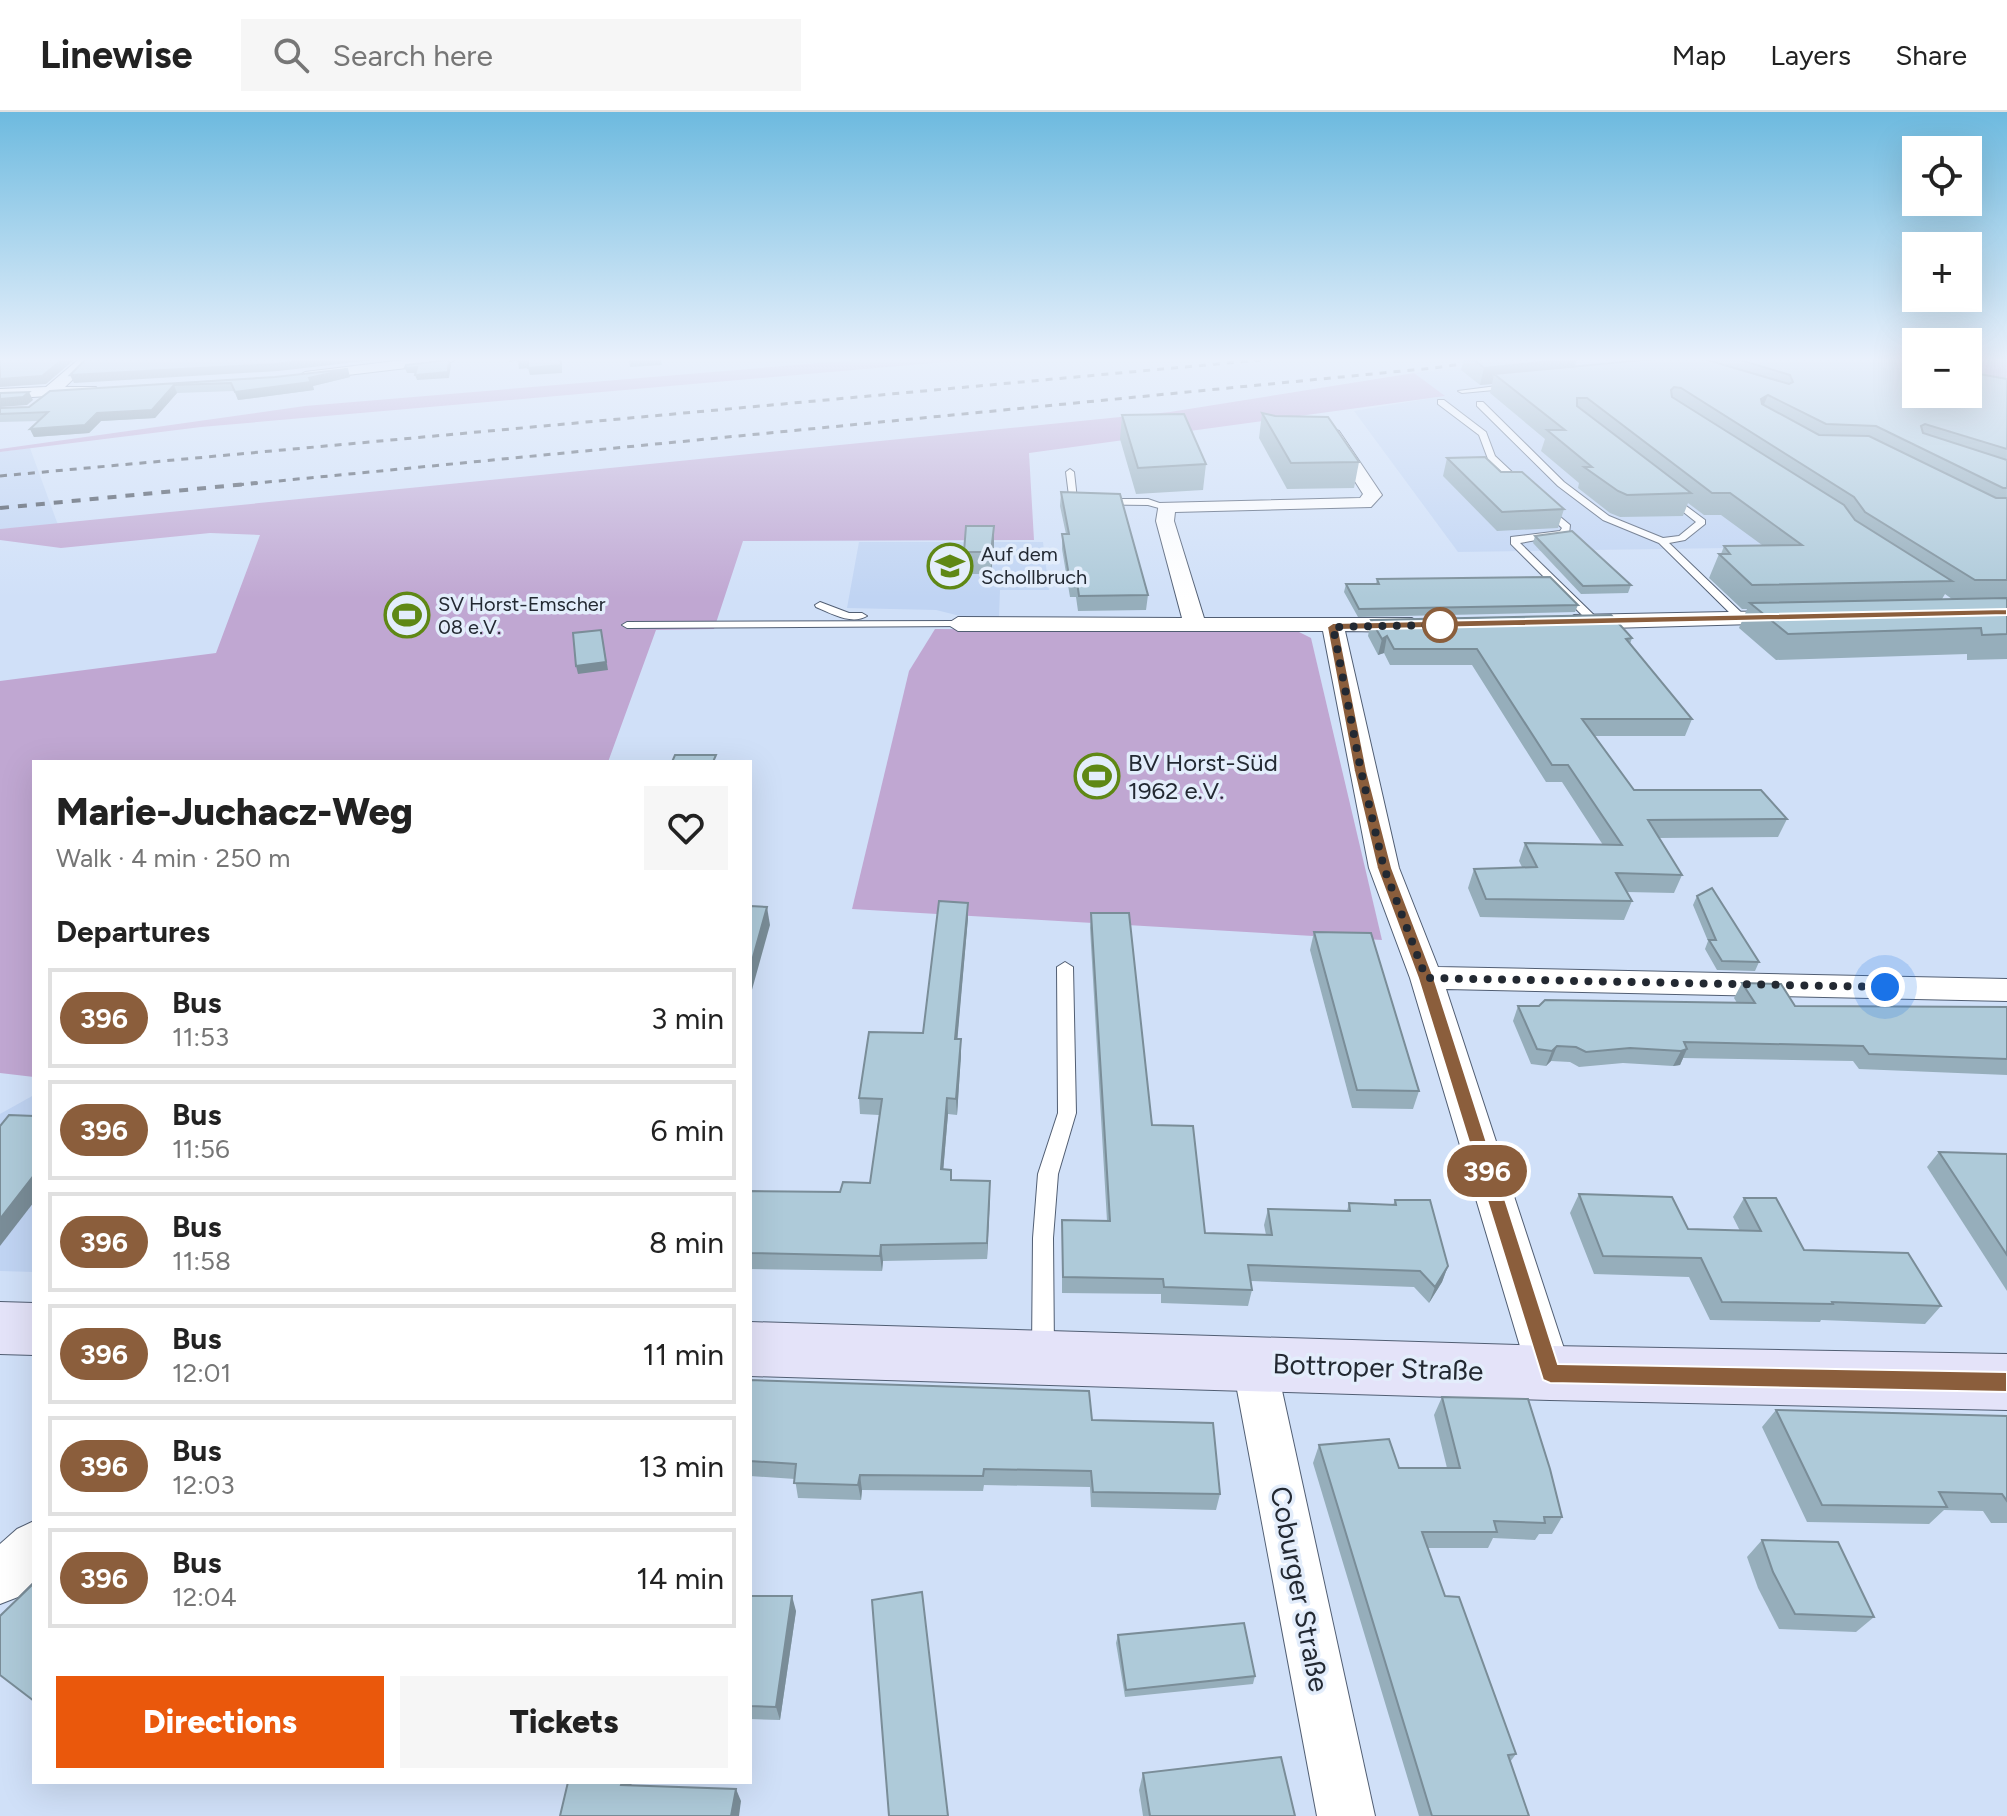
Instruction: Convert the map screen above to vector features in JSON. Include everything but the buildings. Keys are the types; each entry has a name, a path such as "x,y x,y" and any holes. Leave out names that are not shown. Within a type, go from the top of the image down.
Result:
{"main road":[{"path":"0,1328 32,1329"},
{"name":"Bottroper Straße","path":"752,1349 1550,1373 2007,1382"}],"street":[{"path":"1195,626 1165,521 1166,507 1365,503 1373,495 1335,439"},
{"path":"1547,622 1806,618"},
{"path":"958,624 1438,625"},
{"path":"1333,627 1361,771 1384,868 1426,978 1550,1373"},
{"path":"1426,978 2007,990"},
{"name":"Coburger Straße","path":"1254,1363 1346,1816"},
{"path":"0,1579 32,1548"}],"lane":[{"path":"1485,439 1491,457 1567,527 1564,534 1514,539 1516,544 1594,621"},
{"path":"1515,439 1561,484 1606,518 1662,541 1742,619"},
{"path":"1070,472 1073,502 1148,502 1166,507"},
{"path":"1656,486 1702,522 1682,538 1662,541"},
{"path":"820,605 848,616 934,616 958,624"},
{"path":"627,625 958,624"},
{"path":"1043,1357 1043,1238 1048,1174 1067,1113 1065,967"}],"shaded area":[{"path":"74,439 108,439 0,452 0,449"},
{"path":"905,439 1135,439 1029,453 1034,540 743,541 714,629 656,630 609,760 32,760 32,1077 0,1073 0,681 216,653 260,535 210,533 61,548 0,540 0,529"},
{"path":"1374,439 1988,439 1935,545 1458,552"},
{"path":"30,448 58,525 0,529 0,452"},
{"name":"Auf dem Schollbruch","path":"859,542 1043,542 1049,590 1000,590 999,617 964,617 936,610 847,608"},
{"name":"BV Horst-Süd 1962 e.V.","path":"935,629 1297,631 1311,638 1382,940 852,909 909,671"},
{"path":"32,1096 32,1272 0,1271 0,1114"}],"railway":[{"path":"0,476 407,439"},
{"path":"237,485 712,439"},
{"path":"0,508 257,483"}],"bus line":[{"name":"396","path":"2007,612 1333,627 1361,771 1384,868 1426,978 1550,1373 2007,1382"}],"place":[{"name":"Auf dem Schollbruch","path":"950,566"},
{"name":"SV Horst-Emscher 08 e.V.","path":"407,615"},
{"name":"BV Horst-Süd 1962 e.V.","path":"1097,776"}],"route":[{"path":"1440,625 1333,627 1361,771 1384,868 1426,978 1885,987"}]}
